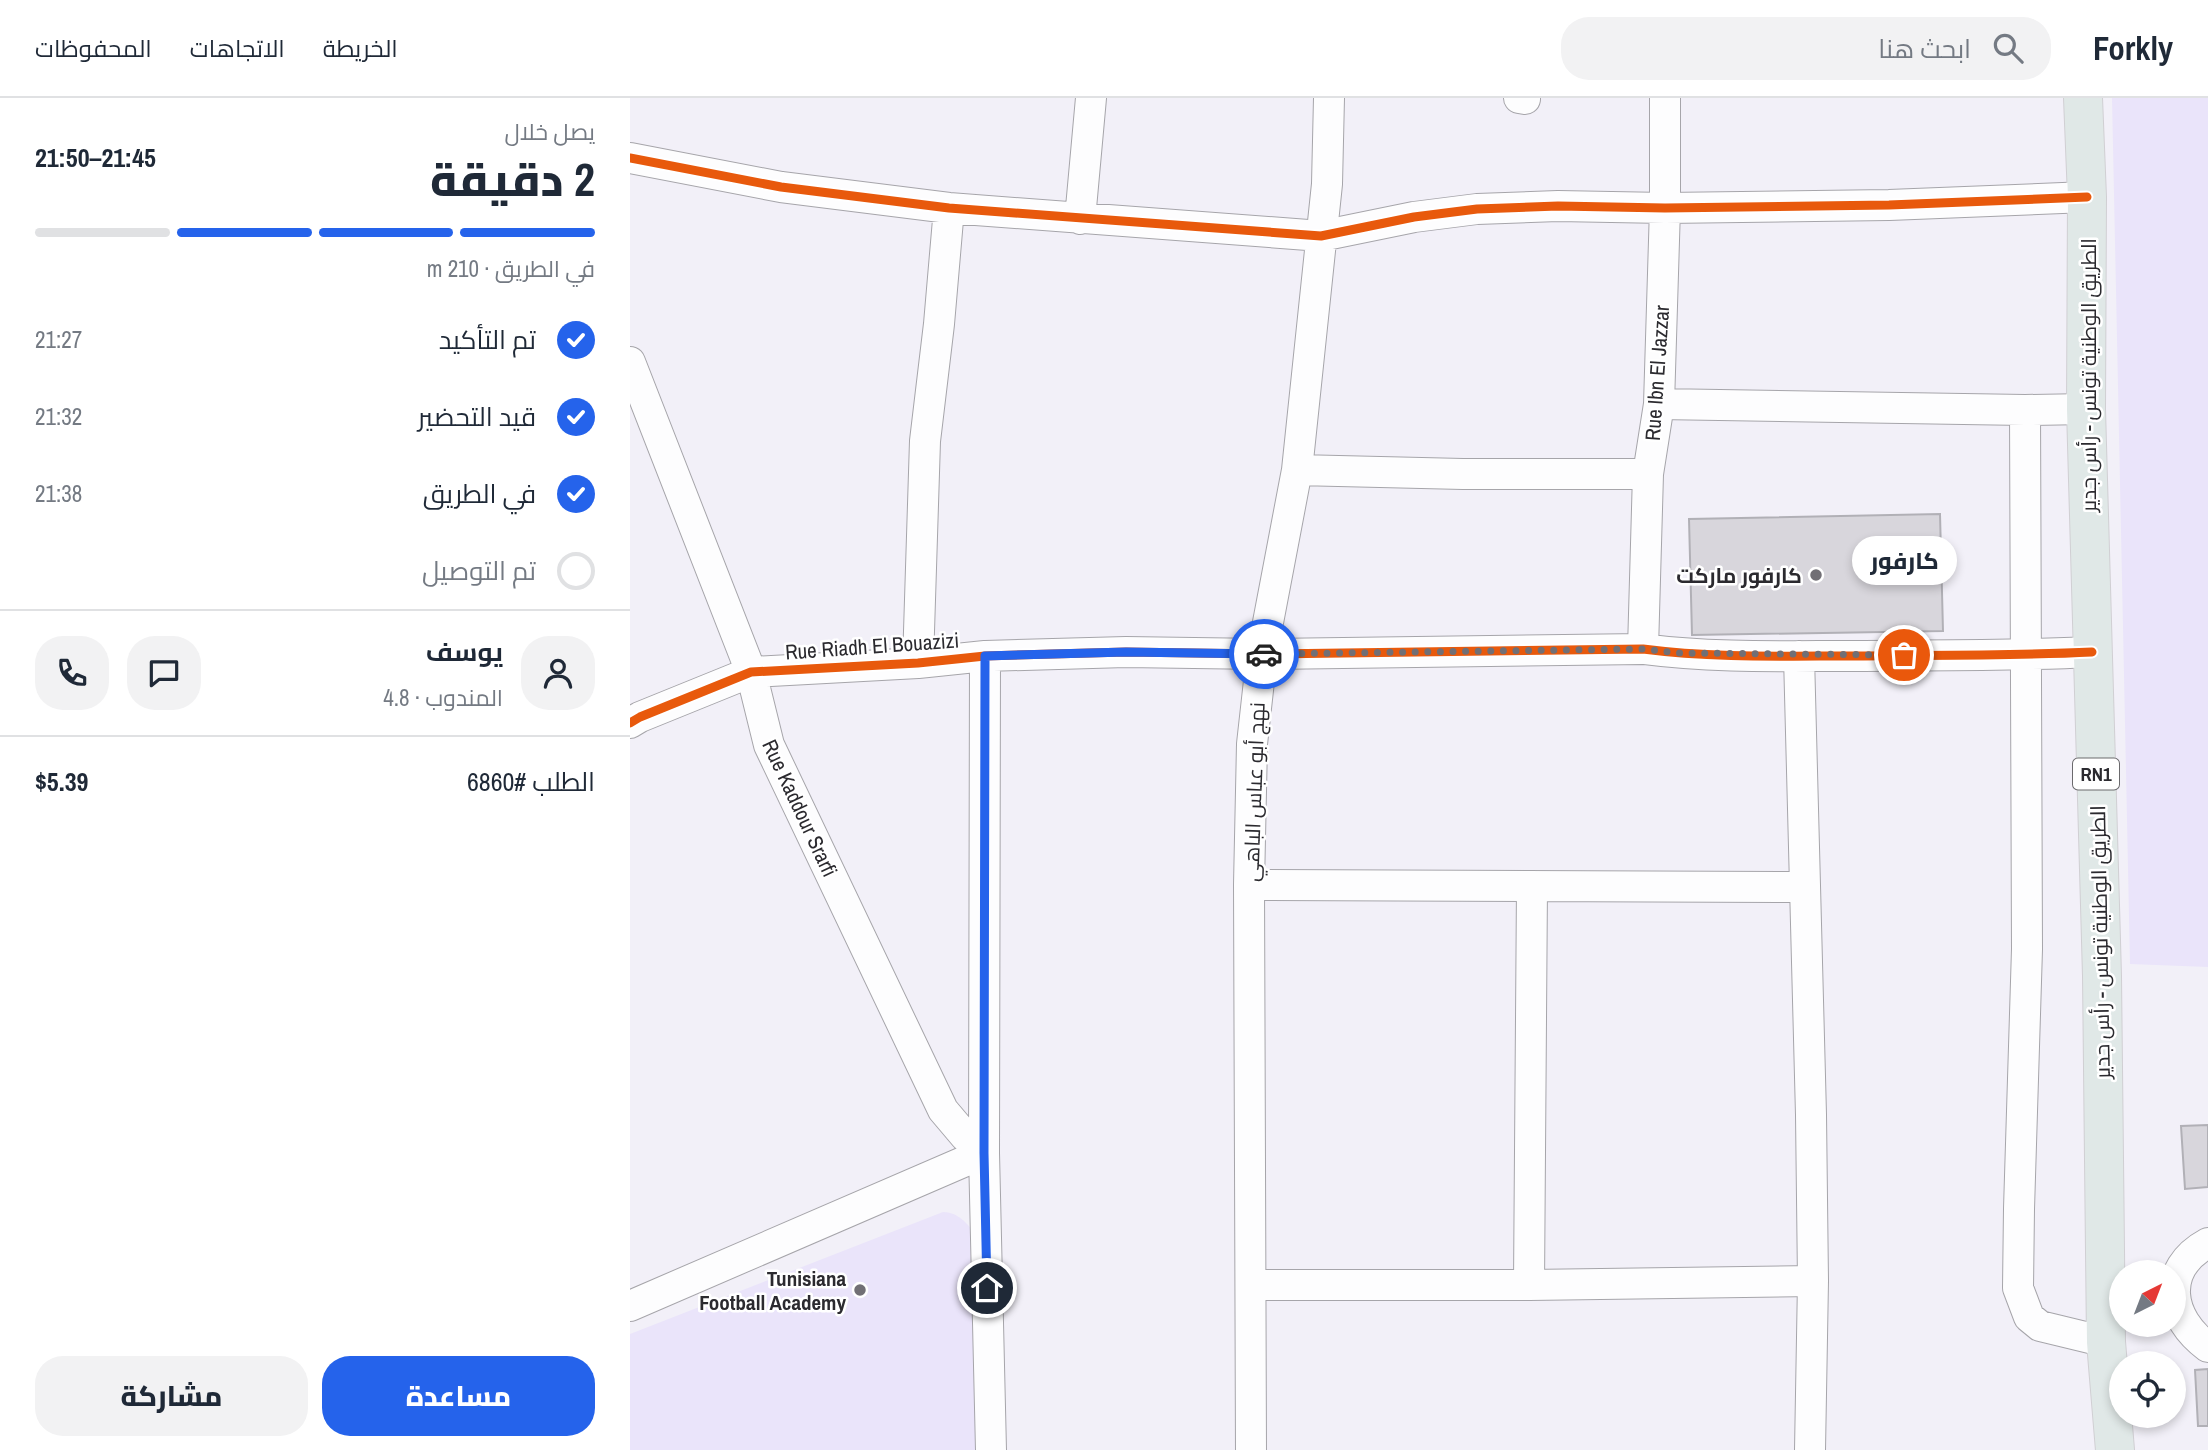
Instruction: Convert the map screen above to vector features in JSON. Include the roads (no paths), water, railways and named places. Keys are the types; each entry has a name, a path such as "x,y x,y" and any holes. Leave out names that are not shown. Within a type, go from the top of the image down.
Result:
{"main road":[{"name":"الطريق الوطنية تونس - رأس جدير","path":"2083,98 2087,197 2086,409 2102,976 2106,1342 2115,1450"}],"street":[{"path":"1080,219 1091,98"},
{"name":"نهج أبو عباس الباهي","path":"1251,1450 1249,885 1252,744 1262,654 1297,470 1327,184 1329,98"},
{"name":"Rue Ibn El Jazzar","path":"1643,649 1648,474 1659,404 1665,208 1665,98"},
{"path":"630,158 781,187 949,208 1321,236 1414,217 1477,209 1558,205 1665,208 1889,205 2087,197"},
{"path":"918,663 925,441 949,208"},
{"name":"Rue Kaddour Srarfi","path":"630,362 751,672 769,745 943,1110 984,1153"},
{"path":"1659,404 2086,409"},
{"path":"2025,410 2027,949 2018,1288 2029,1317 2040,1326 2106,1342"},
{"path":"1297,470 1463,474 1648,474"},
{"name":"Rue Riadh El Bouazizi","path":"633,715 751,672 918,663 985,656 1126,652 1262,654 1643,649 1678,653 1799,656 2027,655 2092,652"},
{"path":"985,656 984,1153 991,1450"},
{"path":"1799,656 1811,1115 1813,1281 1810,1450"},
{"path":"1249,885 1805,887"},
{"path":"1529,1285 1532,886"},
{"path":"630,1306 984,1153"},
{"path":"2208,1243 2179,1269 2174,1296 2188,1329 2208,1347"},
{"path":"1251,1285 1813,1281"}],"place":[{"name":"كارفور ماركت","path":"1816,575"},
{"name":"كارفور","path":"1904,655"},
{"name":"Tunisiana Football Academy","path":"860,1290"}]}
